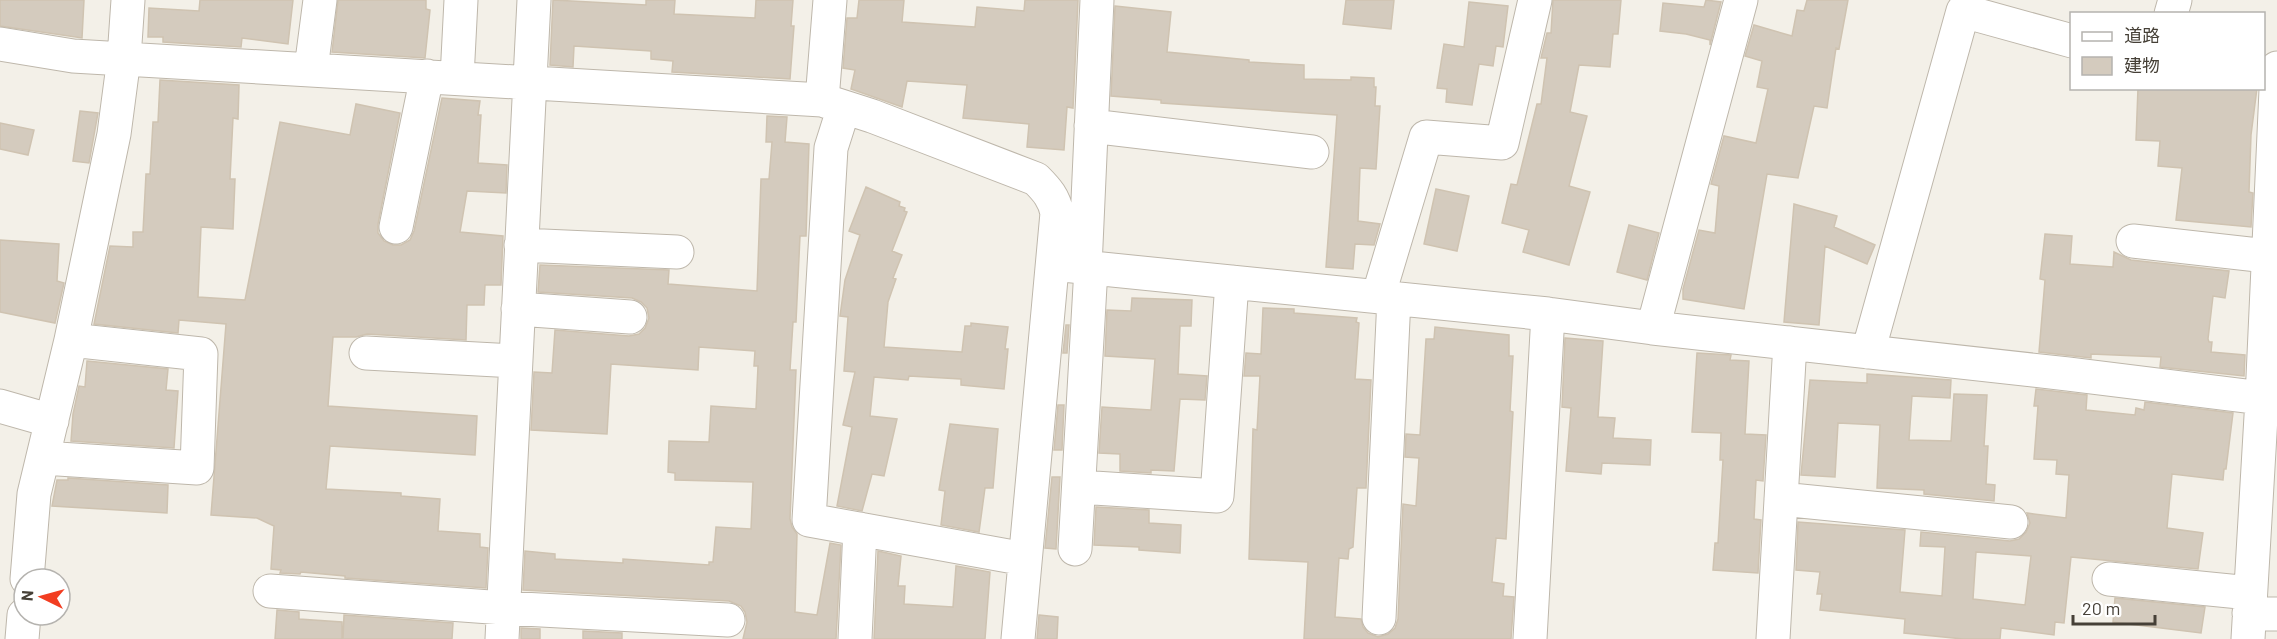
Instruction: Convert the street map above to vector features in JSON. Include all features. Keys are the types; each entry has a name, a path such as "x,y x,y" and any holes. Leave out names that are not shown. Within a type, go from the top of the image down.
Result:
{"street":[{"path":"28,567 34,494 72,340 114,134 128,0"},
{"path":"311,69 320,0"},
{"path":"396,227 442,77 461,0"},
{"path":"503,623 534,0"},
{"path":"830,0 833,103 808,520 1025,558"},
{"path":"1018,639 1025,558 1076,266 1091,126 1098,0"},
{"path":"1379,618 1386,297 1426,136 1502,143 1535,0"},
{"path":"1653,328 1741,0"},
{"path":"1868,352 1950,6 2070,40"},
{"path":"0,44 73,56 529,82 833,103 1036,179 1055,201 1076,266 1078,486 1075,549"},
{"path":"2109,579 2256,615 2269,399 2267,256 2277,68"},
{"path":"1091,126 1312,152"},
{"path":"2133,241 2267,256"},
{"path":"521,245 677,252"},
{"path":"1076,266 1548,314 2269,399"},
{"path":"1078,486 1217,496 1233,282"},
{"path":"518,309 630,317"},
{"path":"1530,639 1548,314"},
{"path":"43,458 197,468 201,354 72,340"},
{"path":"1773,639 1790,343"},
{"path":"366,353 515,361"},
{"path":"0,406 52,421"},
{"path":"1781,499 2011,522"},
{"path":"855,639 860,530"},
{"path":"270,591 503,623 728,620"}],"building":[{"path":"0,0 84,0 82,38 0,26"},
{"path":"200,0 293,0 288,44 242,38 241,47 163,42 163,37 148,37 149,8 199,11"},
{"path":"338,0 426,0 426,9 430,10 425,58 332,52"},
{"path":"553,0 646,5 646,0 675,0 674,14 755,18 756,0 793,0 791,26 794,26 790,79 672,72 673,61 651,59 651,51 574,46 573,67 550,65"},
{"path":"859,0 904,0 902,22 975,27 977,7 1024,11 1025,0 1078,0 1073,108 1067,107 1064,150 1027,147 1029,124 963,118 967,85 907,81 902,107 851,89 855,70 843,68 847,18 857,18"},
{"path":"1346,0 1394,0 1391,29 1343,24"},
{"path":"1553,0 1621,0 1618,34 1613,34 1610,67 1579,65 1570,112 1587,116 1569,186 1590,192 1569,265 1523,252 1529,230 1502,223 1511,184 1517,185 1537,104 1541,104 1547,58 1541,58 1547,33 1551,33"},
{"path":"1706,0 1721,2 1710,45 1710,40 1660,31 1663,3 1704,7"},
{"path":"1807,0 1848,0 1839,49 1836,48 1827,108 1814,106 1798,178 1767,174 1744,309 1683,299 1683,289 1699,230 1715,233 1719,186 1711,184 1724,136 1756,143 1768,89 1757,87 1762,61 1745,56 1754,25 1792,36 1797,10 1804,11"},
{"path":"1469,2 1508,6 1503,47 1496,46 1493,66 1479,64 1472,105 1446,102 1447,89 1437,88 1444,44 1464,47"},
{"path":"1115,6 1171,12 1167,52 1249,60 1249,62 1304,65 1304,79 1374,78 1375,106 1380,106 1376,169 1360,168 1358,221 1380,224 1374,245 1355,244 1353,269 1326,267 1337,115 1161,103 1161,100 1111,96"},
{"path":"160,80 239,85 238,119 233,118 230,179 235,179 233,229 201,227 198,297 245,300 280,122 350,135 356,104 400,113 378,233 384,241 393,245 401,245 410,240 414,231 442,98 480,101 478,163 507,165 506,193 467,191 460,232 503,236 501,285 485,285 484,305 467,305 466,340 367,334 356,337 333,337 328,406 477,416 475,455 330,446 326,489 401,493 401,496 440,499 438,531 480,534 480,547 488,548 486,588 345,578 345,576 301,572 300,574 280,573 281,570 271,569 274,526 257,518 211,515 226,324 179,320 178,333 94,324 110,246 133,247 133,232 143,232 146,174 150,174 153,122 158,122"},
{"path":"2138,90 2257,90 2251,135 2249,192 2253,193 2251,227 2176,220 2182,168 2158,166 2160,141 2136,140"},
{"path":"80,111 98,113 89,163 73,161"},
{"path":"767,116 787,117 785,142 809,144 806,236 800,236 796,322 793,322 790,370 796,370 790,519 797,534 795,612 817,615 830,543 841,545 836,639 743,639 747,622 745,612 741,606 729,601 523,590 525,551 555,554 555,559 623,563 623,559 709,565 709,562 713,562 716,527 751,529 753,482 675,480 675,473 668,472 669,441 709,442 711,406 756,409 758,366 754,366 755,351 699,347 698,370 611,364 607,434 531,430 534,372 552,373 555,330 629,336 639,334 645,328 649,318 647,308 632,298 538,292 540,265 669,270 668,284 757,291 761,179 769,179 772,142 766,142"},
{"path":"0,123 34,130 28,155 0,149"},
{"path":"866,187 900,202 899,206 905,208 904,211 907,212 892,251 902,255 893,278 896,279 888,302 884,347 962,352 965,326 971,326 971,323 1008,327 1005,349 1008,349 1004,389 961,385 961,379 909,376 908,380 874,377 870,416 897,419 884,476 872,474 862,511 837,506 852,427 843,425 855,372 844,371 848,317 840,316 845,280 860,235 849,231"},
{"path":"1436,189 1469,196 1457,251 1424,244"},
{"path":"1794,204 1837,216 1834,227 1875,245 1867,264 1825,246 1819,325 1784,322"},
{"path":"1629,225 1659,233 1647,280 1617,272"},
{"path":"2045,234 2072,236 2070,264 2113,267 2114,252 2131,260 2229,271 2225,298 2213,296 2208,339 2212,342 2211,352 2245,355 2244,376 2160,367 2161,357 2091,354 2091,358 2039,352 2045,280 2040,279"},
{"path":"0,240 59,244 57,281 64,283 55,323 0,312"},
{"path":"1132,298 1192,300 1191,326 1180,326 1178,374 1207,376 1205,400 1180,399 1174,471 1151,470 1151,473 1120,471 1120,454 1099,453 1102,407 1151,410 1155,359 1105,356 1107,310 1131,311"},
{"path":"1263,308 1294,309 1294,313 1357,318 1356,322 1359,323 1355,379 1371,380 1366,488 1357,488 1353,547 1349,549 1348,559 1339,558 1335,617 1361,619 1368,633 1378,637 1388,634 1395,628 1398,619 1403,504 1416,506 1419,458 1405,457 1406,434 1420,435 1426,339 1434,339 1435,327 1509,335 1509,356 1513,356 1510,411 1513,412 1506,539 1496,538 1492,582 1504,584 1503,596 1514,597 1511,639 1304,639 1308,562 1249,559 1253,429 1257,430 1260,376 1244,376 1246,353 1261,354"},
{"path":"1066,325 1069,325 1067,353 1063,353"},
{"path":"1565,338 1603,341 1598,417 1615,418 1613,438 1651,440 1650,465 1602,463 1601,474 1566,471 1571,408 1562,407"},
{"path":"1697,353 1731,355 1730,360 1749,361 1745,434 1766,435 1763,481 1756,480 1754,519 1761,520 1758,573 1713,570 1715,543 1718,543 1723,460 1720,460 1721,433 1692,432"},
{"path":"87,361 168,369 166,390 178,391 174,448 71,441 73,414 79,386 85,387"},
{"path":"1867,374 1951,380 1950,398 1912,396 1909,440 1951,441 1954,394 1987,395 1984,446 1988,446 1986,484 1995,485 1994,501 1924,494 1924,490 1877,488 1880,425 1838,423 1835,477 1801,475 1810,380 1867,383"},
{"path":"2036,389 2087,395 2086,410 2135,415 2136,408 2144,410 2145,402 2233,413 2223,480 2172,474 2167,528 2203,533 2198,569 2071,557 2064,623 2055,622 2054,635 2001,628 2000,639 1963,639 1904,633 1905,619 1820,610 1822,594 1817,594 1820,572 1796,570 1798,522 1905,530 1900,592 1942,596 1945,547 1920,546 1921,532 2010,541 2019,539 2026,532 2030,523 2027,513 2066,518 2069,475 2056,474 2057,460 2034,459 2038,406 2034,406","holes":["1976,552 2031,556 2025,605 1973,599"]},
{"path":"1058,405 1064,405 1062,450 1054,450"},
{"path":"950,424 998,429 993,488 985,488 979,532 941,525 945,491 939,490"},
{"path":"1052,477 1060,477 1056,549 1045,548"},
{"path":"68,478 168,485 167,513 52,506 57,480 68,480"},
{"path":"1096,507 1149,510 1149,523 1181,525 1180,553 1139,550 1139,547 1094,545"},
{"path":"878,551 901,556 898,586 905,586 904,604 953,607 956,566 990,572 985,639 874,639"},
{"path":"2115,598 2205,607 2201,633 2113,622"},
{"path":"277,610 299,612 299,619 342,622 342,639 275,639"},
{"path":"344,615 453,623 452,639 343,639"},
{"path":"1039,615 1058,617 1057,639 1037,639"},
{"path":"521,628 540,629 540,639 521,639"},
{"path":"583,631 622,633 622,639 583,639"}]}
